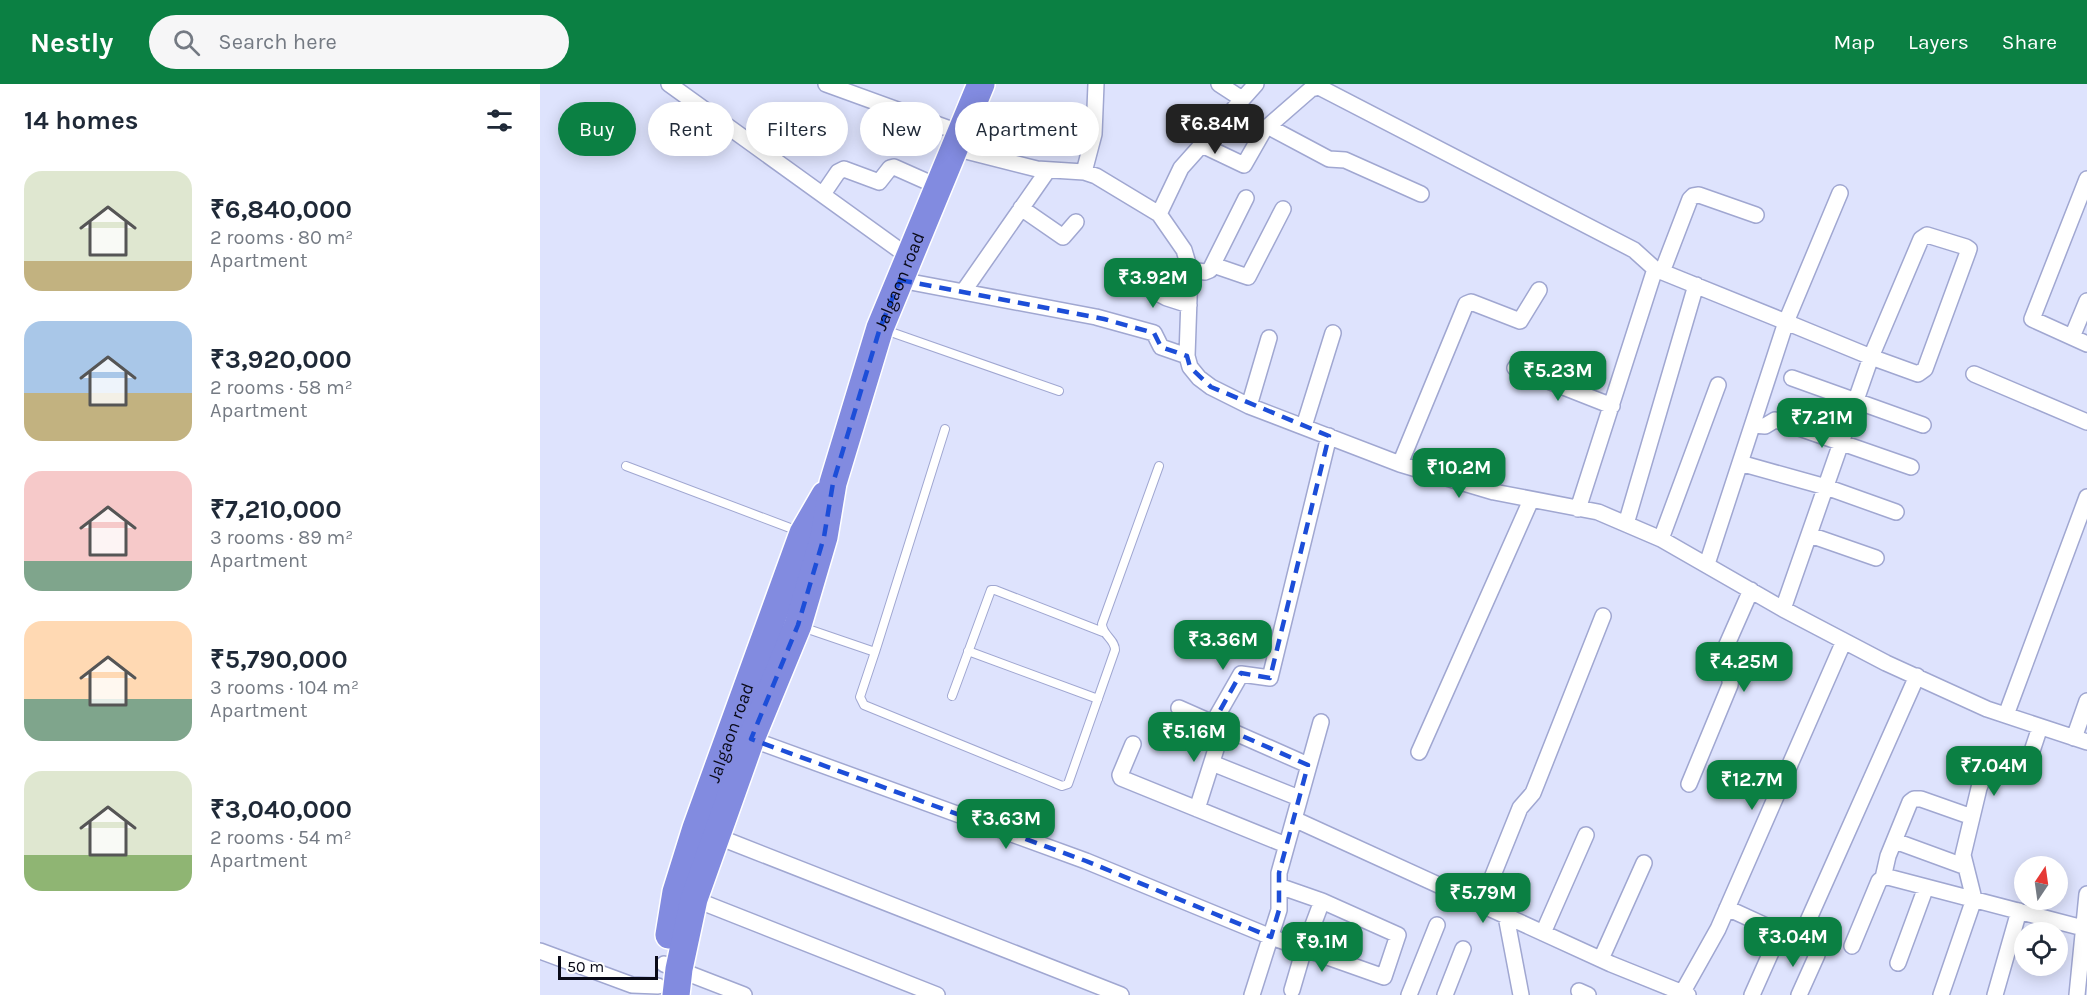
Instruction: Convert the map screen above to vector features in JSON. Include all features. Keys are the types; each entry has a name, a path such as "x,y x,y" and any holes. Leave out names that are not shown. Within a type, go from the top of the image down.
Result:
{"highway":[{"name":"Jalgaon road","path":"974,102 981,84"},
{"name":"Jalgaon road","path":"667,982 694,898 751,739 798,625 824,537 833,483 880,328 955,148"},
{"name":"Jalgaon road","path":"667,982 676,892 696,828 803,533 833,483"}],"street":[{"path":"669,84 823,195 904,268 963,292 1104,319 1154,333 1161,347 1187,356"},
{"path":"690,99 696,84"},
{"path":"826,84 955,140"},
{"path":"1084,172 1094,134 1096,84"},
{"path":"1219,84 1242,99"},
{"path":"1159,214 1181,168 1256,84"},
{"path":"1202,145 1244,165 1262,133 1311,89 1319,87 1634,250 1659,271 1870,357 1918,374 1923,372 1969,249 1927,235 1921,239 1870,357 1783,609"},
{"path":"1269,127 1329,159 1345,160 1421,194"},
{"path":"1005,156 1048,170 1084,172 1096,176 1159,214 1184,250 1190,270 1187,356 1190,368 1211,387 1249,406 1400,464 1494,492 1598,512 1661,539 1844,641 1987,709 2080,740 2087,701"},
{"path":"823,195 838,172 844,169 879,182 890,168 894,167 939,187"},
{"path":"963,292 1048,170"},
{"path":"2087,179 2032,319 2087,344"},
{"path":"1707,564 1786,322 1840,193"},
{"path":"1578,509 1659,271 1690,200 1693,196 1699,195 1756,214"},
{"path":"1190,270 1208,272 1246,198"},
{"path":"1021,208 1063,237 1076,222"},
{"path":"1213,265 1248,277 1283,209"},
{"path":"1131,279 1167,298 1189,305"},
{"path":"1626,524 1696,285"},
{"path":"1400,464 1466,304 1471,302 1520,321 1539,290"},
{"path":"2072,337 2087,301"},
{"path":"1304,426 1334,333"},
{"path":"1249,406 1269,338"},
{"path":"1515,368 1612,406"},
{"path":"1974,374 2087,422"},
{"path":"1792,378 1923,425"},
{"path":"1661,539 1718,385"},
{"path":"1752,425 1765,426 1775,420 1779,421 1911,467"},
{"path":"1197,809 1212,763 1218,725 1241,674 1270,678 1329,436"},
{"path":"1740,463 1826,487 1896,512"},
{"path":"2006,715 2087,497"},
{"path":"1419,752 1531,500"},
{"path":"1810,535 1876,558"},
{"path":"1689,784 1730,685 1730,678 1722,665 1721,658 1751,590"},
{"path":"1481,905 1520,808 1533,793 1603,616"},
{"path":"1294,819 1600,959 1684,994 1718,929 1844,641"},
{"path":"1727,908 1799,941 1917,675"},
{"path":"1179,708 1308,765"},
{"path":"1252,995 1279,910 1279,873 1320,722"},
{"path":"1941,995 1974,899 1963,855 1982,780 1989,776 2024,769 2040,727"},
{"path":"751,739 1086,861 1271,937 1384,977 1398,935 1322,901 1279,886"},
{"path":"1133,744 1120,775 1121,778 1286,845"},
{"path":"1212,763 1299,798"},
{"path":"1852,946 1883,878 1888,856 1910,802 1914,799 1921,799 1972,818"},
{"path":"1543,933 1586,835"},
{"path":"716,836 1115,994"},
{"path":"1895,841 1966,867"},
{"path":"1600,959 1644,863"},
{"path":"1883,878 1888,877 2085,928"},
{"path":"1898,963 1926,887"},
{"path":"2077,995 2087,894"},
{"path":"694,898 937,995"},
{"path":"1296,993 1304,949 1322,901"},
{"path":"1995,995 2019,911"},
{"path":"1506,916 1521,995"},
{"path":"1409,995 1437,925"},
{"path":"1752,995 1780,932"},
{"path":"1445,995 1463,949"},
{"path":"540,951 632,985 667,982 744,995"},
{"path":"1799,995 1817,955"},
{"path":"1509,995 1518,977"}],"lane":[{"path":"880,328 1059,391"},
{"path":"945,429 860,697 864,705 1062,786 1070,781 1115,650 1103,632 991,590 951,696"},
{"path":"626,466 803,533"},
{"path":"1103,632 1102,624 1159,466"},
{"path":"798,625 875,652"},
{"path":"968,651 1098,699"}],"highlighted area":[{"path":"900,280 1104,319 1154,333 1161,347 1187,356 1190,367 1211,387 1329,436 1270,678 1241,673 1213,723 1308,765 1279,873 1279,910 1271,937 1086,861 751,739 798,625 824,537 833,483 880,328"}]}
